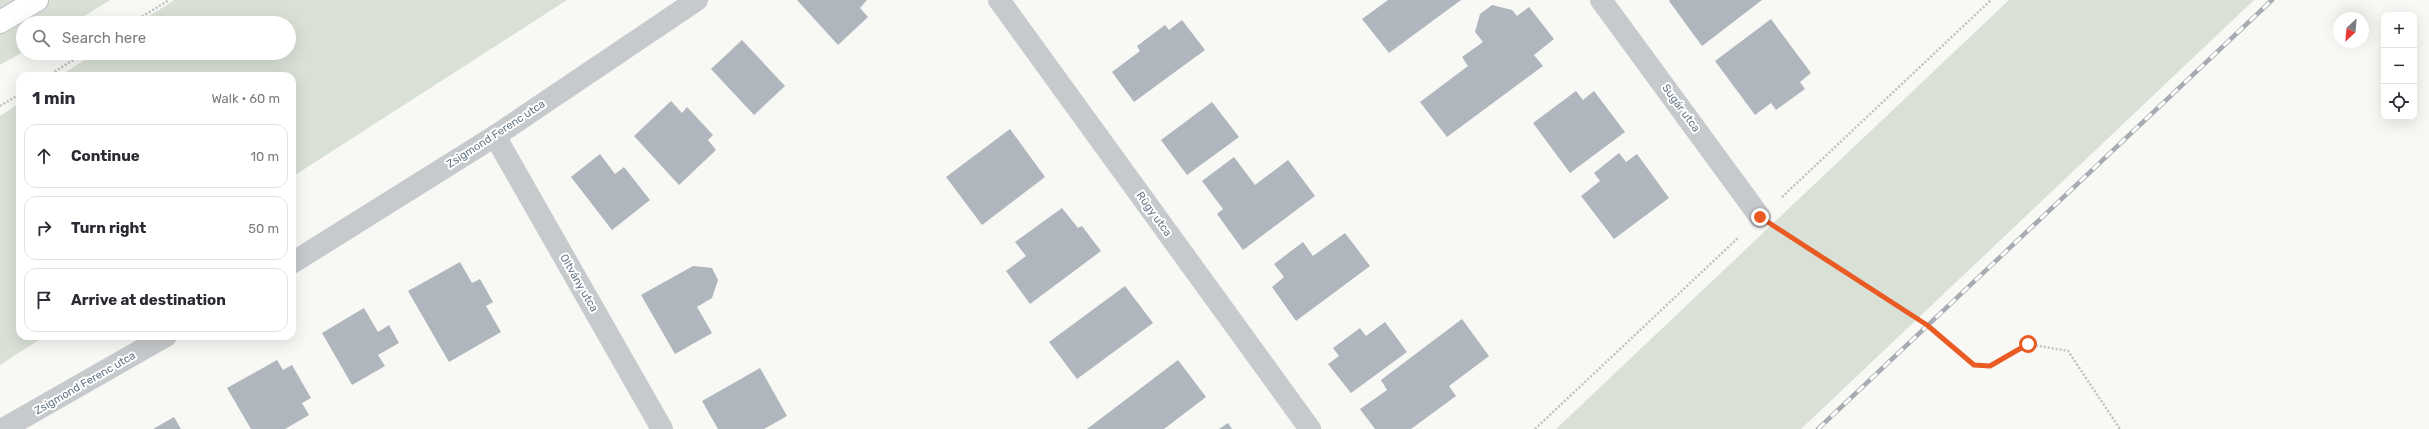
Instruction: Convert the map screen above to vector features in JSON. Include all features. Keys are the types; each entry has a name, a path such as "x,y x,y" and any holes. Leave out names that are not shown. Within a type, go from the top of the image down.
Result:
{"main road":[{"path":"0,22 37,0"}],"street":[{"name":"Zsigmond Ferenc utca","path":"296,261 496,136 697,0"},
{"name":"Rügy utca","path":"999,0 1310,429"},
{"name":"Sugár utca","path":"1601,0 1760,217"},
{"name":"Oltvány utca","path":"496,136 662,429"},
{"name":"Zsigmond Ferenc utca","path":"2,429 159,340"}],"path":[{"path":"143,16 169,0"},
{"path":"54,72 73,60"},
{"path":"0,106 16,96"},
{"path":"1760,217 1927,325 1974,365 1990,366 2028,344 2068,350 2120,429"}],"shaded area":[{"path":"0,0 110,0 84,16 16,16 16,56 0,65"},
{"path":"174,0 567,0 296,174 296,72 66,72 84,60 296,60 296,16 150,16"},
{"path":"2009,0 2254,0 1801,429 1556,429"},
{"path":"16,106 16,340 39,340 0,365 0,116"}],"building":[{"path":"797,0 867,0 860,8 868,17 838,45"},
{"path":"1388,0 1461,0 1389,53 1362,19"},
{"path":"1670,0 1762,0 1702,46 1669,1"},
{"path":"1492,5 1512,10 1517,16 1529,7 1554,39 1534,55 1543,66 1447,137 1420,102 1468,66 1462,57 1483,42 1475,32 1480,14"},
{"path":"1771,19 1811,73 1800,82 1805,89 1776,110 1771,103 1755,115 1715,61"},
{"path":"1182,20 1205,50 1134,102 1112,72 1140,51 1137,46 1165,25 1169,30"},
{"path":"742,40 785,86 754,115 711,69"},
{"path":"1576,91 1583,100 1594,91 1625,132 1570,173 1533,123"},
{"path":"671,101 682,113 687,107 713,135 708,140 716,150 679,185 634,136"},
{"path":"1212,102 1239,137 1187,175 1161,140"},
{"path":"1010,129 1045,177 982,225 946,177"},
{"path":"1619,153 1626,162 1637,154 1669,198 1614,239 1581,196 1600,181 1594,173"},
{"path":"600,154 615,174 624,167 650,200 612,230 571,177"},
{"path":"1234,157 1255,185 1288,160 1315,196 1243,250 1217,214 1223,209 1202,181"},
{"path":"1062,208 1078,228 1082,226 1101,251 1030,304 1006,271 1026,256 1015,242"},
{"path":"1345,233 1370,266 1296,321 1272,287 1284,277 1274,264 1303,242 1313,256"},
{"path":"460,262 472,283 480,279 493,302 486,306 501,332 449,362 408,291"},
{"path":"693,266 712,268 718,280 712,298 697,307 712,333 675,354 641,295"},
{"path":"1125,286 1153,323 1077,379 1049,342"},
{"path":"364,308 378,332 389,325 399,343 378,355 385,366 352,385 322,333"},
{"path":"1462,319 1489,356 1449,386 1456,396 1411,429 1375,429 1360,409 1387,390 1381,380"},
{"path":"1385,322 1407,352 1351,393 1328,364 1339,356 1333,348 1360,328 1366,336"},
{"path":"277,360 283,370 292,365 311,398 302,403 309,415 285,429 251,429 227,388"},
{"path":"1178,360 1206,397 1164,429 1087,429"},
{"path":"760,368 787,416 764,429 718,429 702,401"},
{"path":"174,417 181,429 153,429"},
{"path":"1228,423 1232,429 1219,429"}],"railway":[{"path":"1818,429 2272,0"}],"route":[{"path":"1760,217 1927,325 1974,365 1990,366 2028,344"}]}
